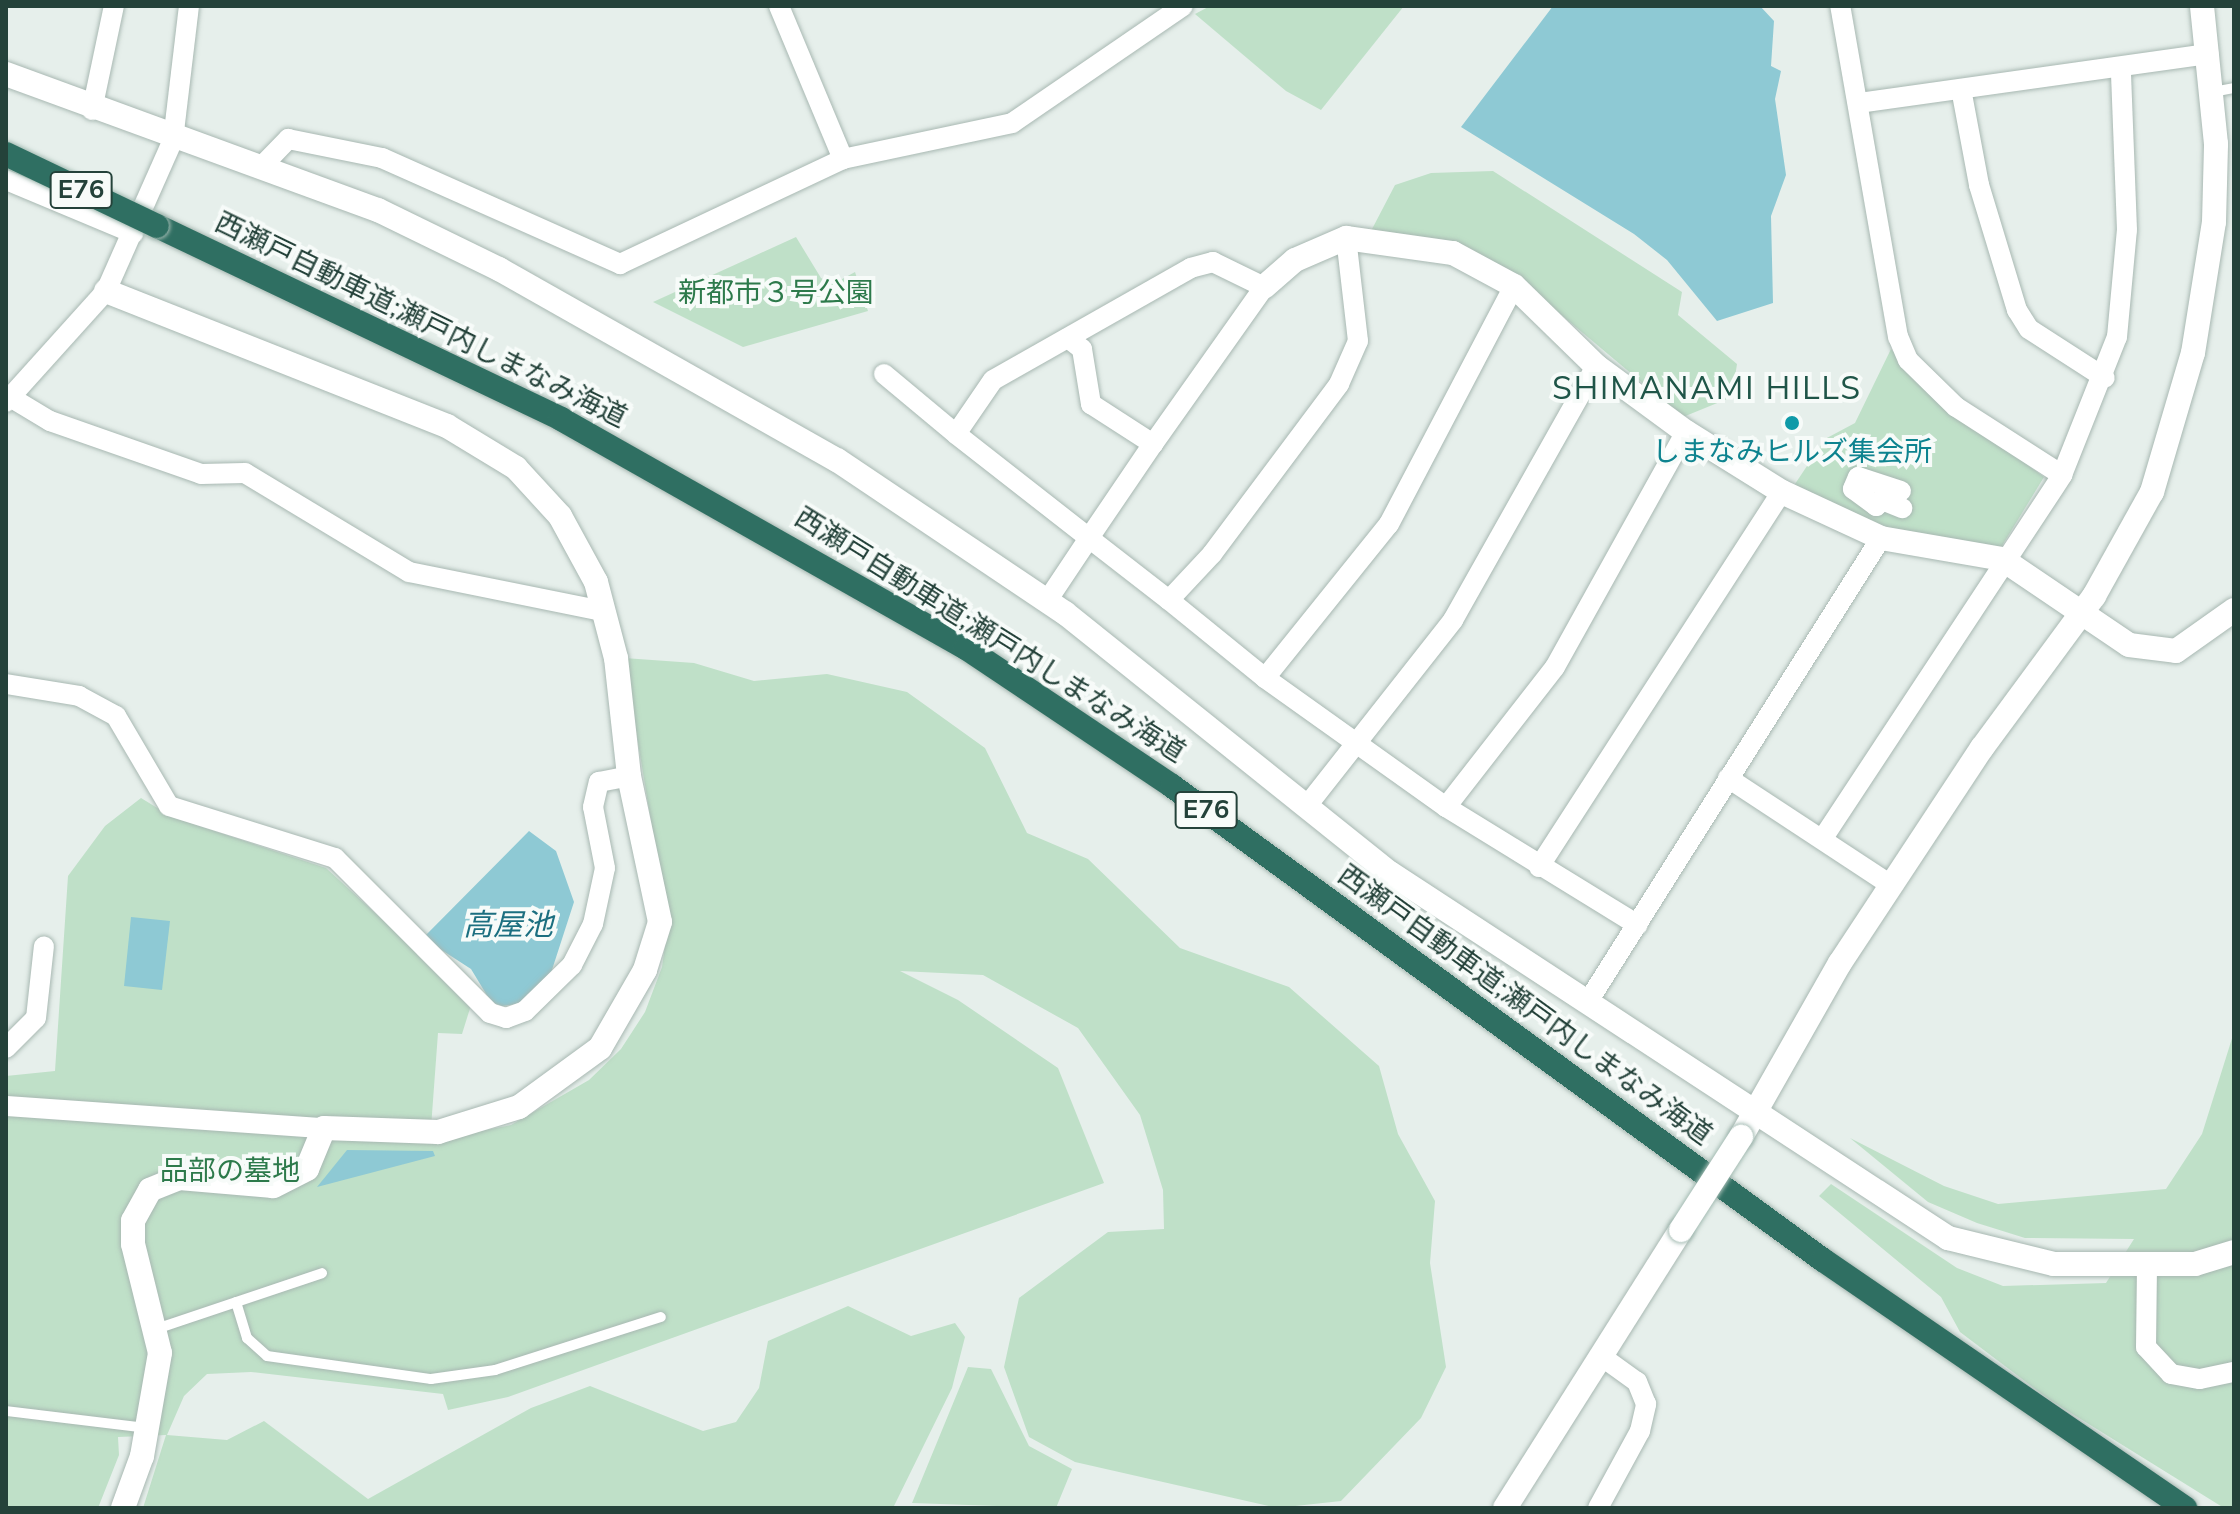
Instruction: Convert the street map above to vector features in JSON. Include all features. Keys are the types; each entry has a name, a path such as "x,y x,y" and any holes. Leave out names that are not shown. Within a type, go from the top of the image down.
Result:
{"highway":[{"name":"西瀬戸自動車道;瀬戸内しまなみ海道","path":"6,154 561,419 966,648 1172,786 1823,1260 2185,1508"}],"street":[{"path":"92,110 114,6"},
{"path":"189,6 173,140 133,233 106,291 8,400 50,421 201,474 245,473 420,576 603,611"},
{"path":"779,6 843,159"},
{"path":"264,164 288,139 382,158 620,264 843,159 1012,123 1183,6"},
{"path":"1840,6 1898,337 1908,360 1956,407 2062,475"},
{"path":"1505,1508 1759,1110 1808,1016 1891,885 2081,615 2138,522 2181,408 2214,222 2223,90 2209,54 2202,6"},
{"path":"1859,103 1962,94 2121,71 2209,54"},
{"path":"1823,838 2002,559 2062,475 2105,378 2117,337 2127,230 2121,71"},
{"path":"6,74 173,140 264,164 499,269 837,460 1047,601 1390,873 1759,1110 1948,1238 2054,1264 2147,1266 2234,1252"},
{"path":"1962,94 1979,185 2017,310 2029,329 2105,378"},
{"path":"6,180 133,233"},
{"path":"1047,601 1264,287 1295,260 1346,238 1453,253 1514,286 1596,366 1686,432 1782,492 1881,538 2002,559 2129,645 2176,651 2234,610"},
{"path":"1169,600 1212,554 1339,384 1358,341 1346,238"},
{"path":"956,434 993,380 1213,262 1264,287"},
{"path":"1265,678 1389,524 1514,286"},
{"path":"6,1106 324,1128 438,1132 480,1122 555,1087 600,1048 645,970 660,922 629,776 603,611 560,516 516,468 447,426 106,291"},
{"path":"1068,338 1082,349 1091,404 1153,444"},
{"path":"1306,807 1356,738 1453,620 1596,366"},
{"path":"884,374 1265,678 1356,738 1446,807 1539,867 1638,925"},
{"path":"1446,807 1555,667 1686,432"},
{"path":"1539,867 1782,492"},
{"path":"1589,1000 1881,538"},
{"path":"6,684 79,696 116,716 169,806 335,858 490,1013 506,1018 552,986 593,924 605,868 593,807 599,782 629,776"},
{"path":"1728,778 1891,885"},
{"path":"6,1048 36,1018 44,946"},
{"path":"123,1508 147,1428 159,1328 133,1244 133,1221 150,1190 179,1178 251,1186 291,1179 307,1169 324,1128"},
{"path":"2147,1266 2146,1347 2171,1374 2200,1379 2234,1372"},
{"path":"1598,1508 1640,1431 1646,1404 1637,1382 1601,1356"}],"lane":[{"path":"159,1328 322,1273"},
{"path":"236,1302 247,1338 267,1356 431,1379 495,1370 661,1317"},
{"path":"6,1411 147,1428"}],"green space":[{"path":"1210,6 1404,6 1321,110 1286,91 1195,14"},
{"path":"1493,171 1682,292 1678,315 1737,364 1732,397 1683,417 1521,281 1371,231 1395,185 1431,173"},
{"name":"新都市３号公園","path":"796,237 821,278 833,284 855,272 868,311 743,347 653,302"},
{"path":"1891,349 1927,391 2044,477 1997,554 1885,531 1791,490 1825,439 1855,423"},
{"name":"品部の墓地","path":"624,658 694,663 754,681 827,674 907,692 985,748 1027,833 1088,859 1180,948 1289,987 1379,1066 1398,1134 1435,1201 1430,1263 1446,1367 1421,1418 1341,1501 1277,1508 1075,1462 1029,1437 1004,1367 1019,1298 1108,1232 1164,1229 1163,1190 1140,1115 1078,1028 983,975 900,971 958,1000 1058,1068 1104,1183 508,1397 448,1410 443,1394 251,1372 207,1374 184,1396 167,1435 227,1440 264,1421 368,1499 531,1408 590,1386 703,1431 736,1422 759,1388 768,1341 848,1306 911,1336 955,1323 965,1337 952,1388 893,1508 143,1508 166,1435 118,1437 119,1455 98,1508 6,1508 6,1076 55,1071 68,876 105,826 141,798 172,817 326,868 472,1002 462,1034 438,1033 430,1141 511,1125 589,1080 621,1049 645,1012 662,967 668,924"},
{"path":"2234,1032 2234,1508 2224,1508 2050,1400 1960,1332 1941,1297 1819,1196 1831,1184 1957,1268 2003,1286 2106,1283 2134,1239 2025,1238 1977,1223 1928,1202 1850,1138 1944,1186 1998,1204 2166,1189 2202,1134"},
{"path":"968,1367 991,1369 1029,1446 1072,1469 1056,1508 912,1503"}],"water":[{"path":"1553,6 1760,6 1774,21 1771,66 1781,71 1775,99 1786,175 1771,216 1773,303 1717,321 1667,260 1634,234 1461,127"},
{"name":"高屋池","path":"529,831 556,851 574,902 550,976 518,1004 502,1006 491,1002 471,969 423,938"},
{"path":"131,917 170,921 162,990 124,986"},
{"path":"347,1150 433,1151 435,1156 317,1187"}],"place":[{"name":"しまなみヒルズ集会所","path":"1792,423"}],"district":[{"name":"SHIMANAMI HILLS","path":"1707,389"}]}
